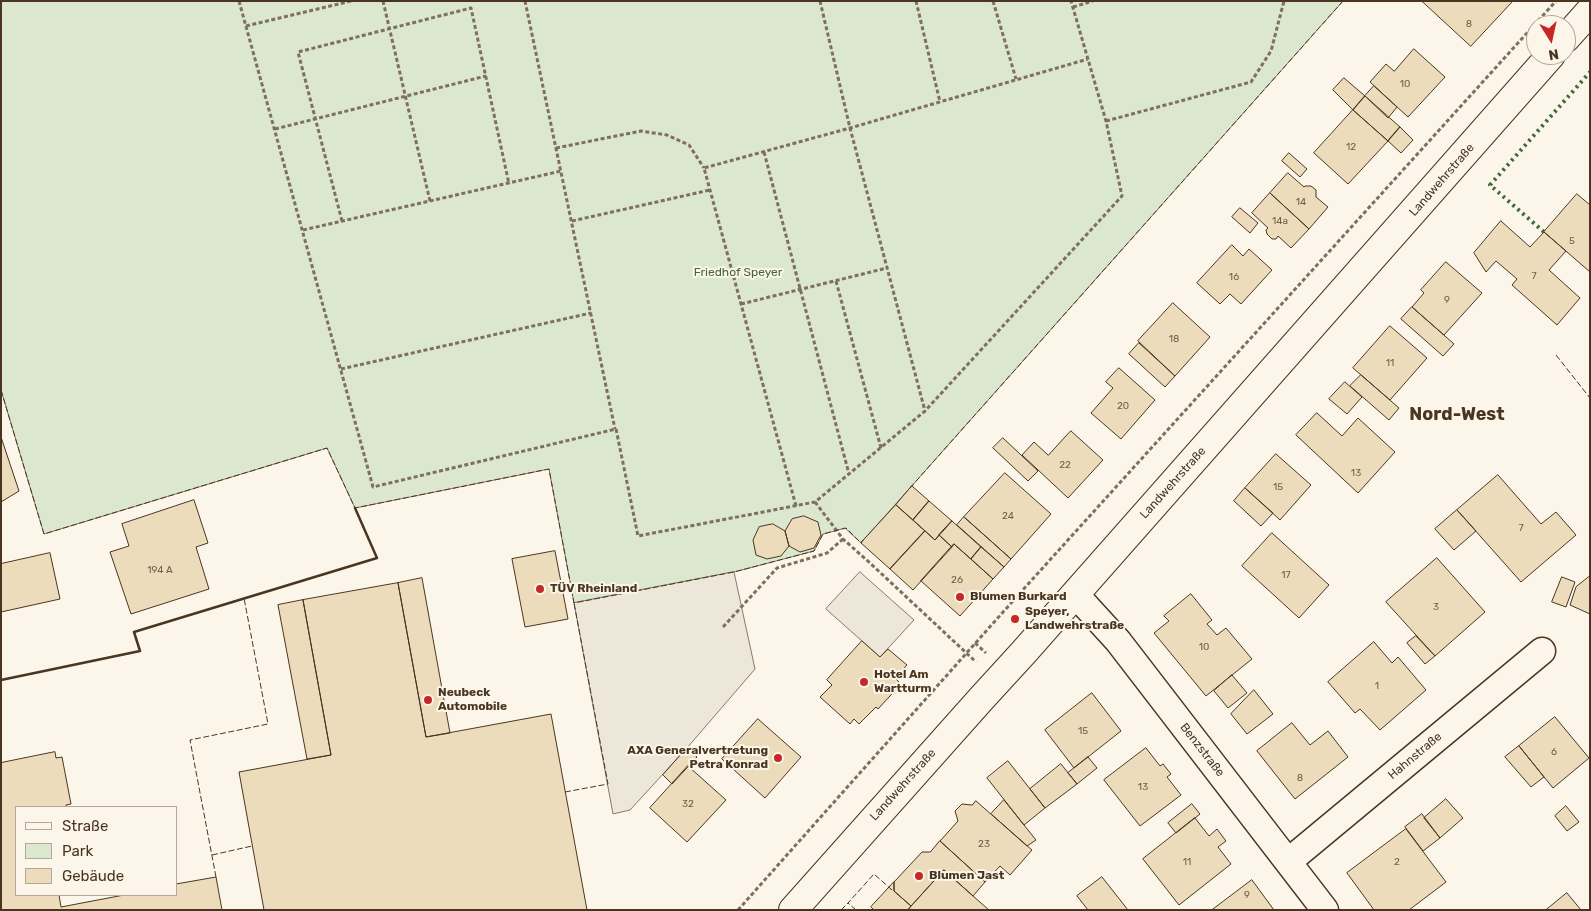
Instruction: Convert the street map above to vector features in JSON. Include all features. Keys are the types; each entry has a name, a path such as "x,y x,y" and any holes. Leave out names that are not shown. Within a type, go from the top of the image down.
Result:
{"main road":[{"path":"1576,27 1590,11"},
{"name":"Landwehrstraße","path":"793,910 1542,65"}],"street":[{"name":"Benzstraße","path":"1075,594 1118,641 1325,910"},
{"name":"Hahnstraße","path":"1289,861 1542,651"}],"path":[{"path":"238,1 373,487 616,429"},
{"path":"246,26 351,1"},
{"path":"383,1 430,201"},
{"path":"525,1 638,536 815,502 925,411 1122,196 1106,121 1071,1"},
{"path":"820,1 850,128 925,411"},
{"path":"916,1 940,102"},
{"path":"993,1 1016,80"},
{"path":"1073,7 1094,1"},
{"path":"1106,121 1251,82 1270,51 1284,1"},
{"path":"738,910 967,653 1556,1"},
{"path":"342,221 298,52 471,8 509,184"},
{"path":"704,168 1088,59"},
{"path":"275,129 486,76"},
{"path":"556,148 641,131 667,135 689,145 704,168 796,506"},
{"path":"764,152 849,474"},
{"path":"303,230 561,171"},
{"path":"572,221 710,190"},
{"path":"741,304 887,268"},
{"path":"836,281 881,448"},
{"path":"341,369 591,313"},
{"path":"815,502 842,539 967,653 995,683"},
{"path":"723,626 777,568 827,553 842,539"}],"green space":[{"name":"Friedhof Speyer","path":"1,1 1343,1 861,543 845,528 823,534 814,551 734,572 574,603 549,469 355,508 327,448 44,534 1,390"}],"shaded area":[{"path":"734,572 755,669 687,748 630,810 613,814 574,603"},
{"path":"860,572 914,620 880,657 826,609"}],"building":[{"path":"1422,1 1511,1 1512,2 1471,46"},
{"path":"1414,49 1445,77 1408,117 1370,82 1386,64 1394,71"},
{"path":"1344,78 1365,96 1353,110 1333,90"},
{"path":"1374,86 1397,107 1388,118 1365,96"},
{"path":"1365,96 1400,127 1388,141 1353,110"},
{"path":"1353,110 1388,141 1348,184 1314,153"},
{"path":"1400,127 1413,140 1401,153 1388,141"},
{"path":"1289,153 1307,169 1300,177 1282,161"},
{"path":"1288,173 1304,187 1311,186 1316,190 1316,197 1328,207 1309,229 1270,193"},
{"path":"1270,193 1309,229 1291,248 1278,236 1276,239 1272,239 1267,234 1266,230 1268,228 1252,213"},
{"path":"1577,194 1590,205 1590,272 1544,232"},
{"path":"1240,208 1258,223 1250,233 1232,217"},
{"path":"1501,221 1530,247 1544,232 1566,251 1549,270 1580,298 1557,325 1512,285 1517,279 1496,261 1486,272 1474,253"},
{"path":"1232,245 1243,256 1249,249 1272,270 1241,304 1230,294 1220,304 1197,283"},
{"path":"1446,262 1482,293 1444,335 1412,307 1424,293 1421,290"},
{"path":"1173,303 1210,337 1175,376 1138,341"},
{"path":"1412,307 1454,344 1443,356 1401,319"},
{"path":"1390,326 1427,358 1390,400 1353,368"},
{"path":"1139,343 1175,376 1165,387 1129,354"},
{"path":"1119,368 1155,400 1121,439 1091,413 1113,388 1106,382"},
{"path":"1361,375 1399,408 1389,420 1350,386"},
{"path":"1345,382 1362,397 1347,414 1329,399"},
{"path":"1317,413 1342,436 1358,418 1395,452 1358,493 1296,435"},
{"path":"1071,431 1103,460 1068,498 1022,455 1034,442 1048,455"},
{"path":"1,437 19,491 1,502"},
{"path":"1003,438 1038,471 1028,481 993,448"},
{"path":"1276,454 1311,485 1280,520 1245,488"},
{"path":"1005,473 1051,514 1011,559 964,517"},
{"path":"1498,475 1541,524 1556,512 1576,535 1521,582 1457,510"},
{"path":"912,486 929,501 913,520 896,505"},
{"path":"1245,488 1273,513 1261,526 1234,501"},
{"path":"194,500 208,543 196,547 209,589 131,614 110,552 129,546 122,524"},
{"path":"929,501 952,521 935,540 913,520"},
{"path":"896,505 925,531 890,569 861,543"},
{"path":"1457,510 1476,531 1454,550 1435,529"},
{"path":"804,516 818,522 821,535 814,548 800,552 789,546 785,531 792,519"},
{"path":"964,517 1011,559 1004,567 957,525"},
{"path":"952,521 981,547 971,559 954,544 952,547 939,535"},
{"path":"773,524 785,531 789,546 781,556 767,559 756,555 753,540 759,527"},
{"path":"925,531 935,540 939,535 952,547 913,590 890,569"},
{"path":"1272,533 1329,585 1299,618 1242,566"},
{"path":"954,544 993,579 960,616 921,581"},
{"path":"981,547 1004,567 993,579 971,559"},
{"name":"TÜV Rheinland","path":"555,551 568,619 525,627 512,559"},
{"path":"50,553 60,599 1,612 1,564"},
{"path":"1437,558 1485,612 1435,656 1386,602"},
{"path":"1590,576 1590,614 1570,605 1576,587"},
{"path":"1562,577 1575,582 1566,607 1552,602"},
{"path":"422,578 450,733 426,737 398,583"},
{"path":"398,583 426,737 551,714 587,910 264,910 239,772 331,755 303,600"},
{"path":"1191,594 1212,620 1207,624 1217,635 1226,628 1252,659 1206,696 1154,633 1169,621 1164,616"},
{"path":"303,600 331,755 307,759 278,605"},
{"path":"1416,636 1435,656 1425,664 1407,643"},
{"name":"Hotel Am Wartturm","path":"862,641 880,657 888,649 907,665 895,678 901,684 878,709 876,707 859,724 854,719 850,724 820,697 832,685 827,680"},
{"path":"1374,642 1392,663 1398,657 1426,690 1380,730 1360,709 1355,713 1328,682"},
{"path":"1232,675 1247,693 1228,708 1214,691"},
{"path":"1254,690 1273,714 1247,734 1231,714"},
{"path":"1092,693 1121,731 1074,768 1045,730"},
{"path":"1555,717 1589,758 1553,788 1519,746"},
{"path":"758,719 801,757 765,798 722,759"},
{"path":"1292,723 1310,745 1328,731 1348,757 1295,799 1257,751"},
{"path":"1519,746 1544,777 1531,787 1505,757"},
{"path":"687,748 697,757 672,784 663,775"},
{"path":"1146,748 1160,766 1163,764 1171,774 1167,777 1181,795 1140,826 1104,780"},
{"path":"55,752 56,758 62,757 71,804 66,806 15,806 15,896 59,896 61,907 119,896 178,896 178,884 216,877 222,910 1,910 1,763"},
{"path":"1088,757 1097,768 1077,784 1068,773"},
{"path":"1008,761 1045,808 1024,825 987,778"},
{"path":"1061,764 1077,784 1045,808 1030,789"},
{"path":"688,766 726,800 687,842 650,808"},
{"path":"1446,799 1463,818 1440,838 1424,818"},
{"path":"1004,800 1036,840 1027,846 991,814"},
{"path":"976,801 1032,850 1010,875 1000,866 985,882 940,841 958,821 955,811 962,804 972,805"},
{"path":"1192,804 1200,814 1176,833 1168,823"},
{"path":"1566,806 1579,822 1567,831 1555,816"},
{"path":"1422,814 1440,838 1423,851 1405,827"},
{"path":"1195,818 1209,836 1217,829 1226,841 1218,847 1231,864 1179,905 1143,859"},
{"path":"1406,829 1446,882 1409,910 1374,910 1347,873"},
{"path":"940,841 985,882 973,896 944,870 911,906 894,891 894,882 922,852 930,852"},
{"path":"944,870 973,896 989,910 908,910"},
{"path":"1102,877 1128,910 1088,910 1077,896"},
{"path":"1252,880 1274,910 1212,910"},
{"path":"894,882 894,891 911,906 908,910 874,910 871,907"},
{"path":"1567,893 1581,910 1546,910"}],"hedge":[{"path":"1544,232 1490,185 1590,72"}],"fence":[{"path":"910,488 1343,1"},
{"path":"1556,355 1590,398"},
{"path":"1,390 44,534 327,448 355,508 549,469 574,603 734,572 814,551 823,534 846,528 861,543 863,540"},
{"path":"216,877 190,740 268,724 244,598"},
{"path":"565,792 608,784 574,603"},
{"path":"212,855 252,846"},
{"path":"856,910 848,903 874,874 892,890"},
{"path":"841,910 848,903"}],"wall":[{"path":"1,680 140,651 134,632 377,558 355,508"}],"place":[{"name":"TÜV Rheinland","path":"540,589"},
{"name":"Blumen Burkard","path":"960,597"},
{"name":"Speyer, Landwehrstraße","path":"1015,619"},
{"name":"Hotel Am Wartturm","path":"864,682"},
{"name":"Neubeck Automobile","path":"428,700"},
{"name":"AXA Generalvertretung Petra Konrad","path":"778,758"},
{"name":"Blumen Jast","path":"919,876"}],"district":[{"name":"Nord-West","path":"1457,415"}]}
